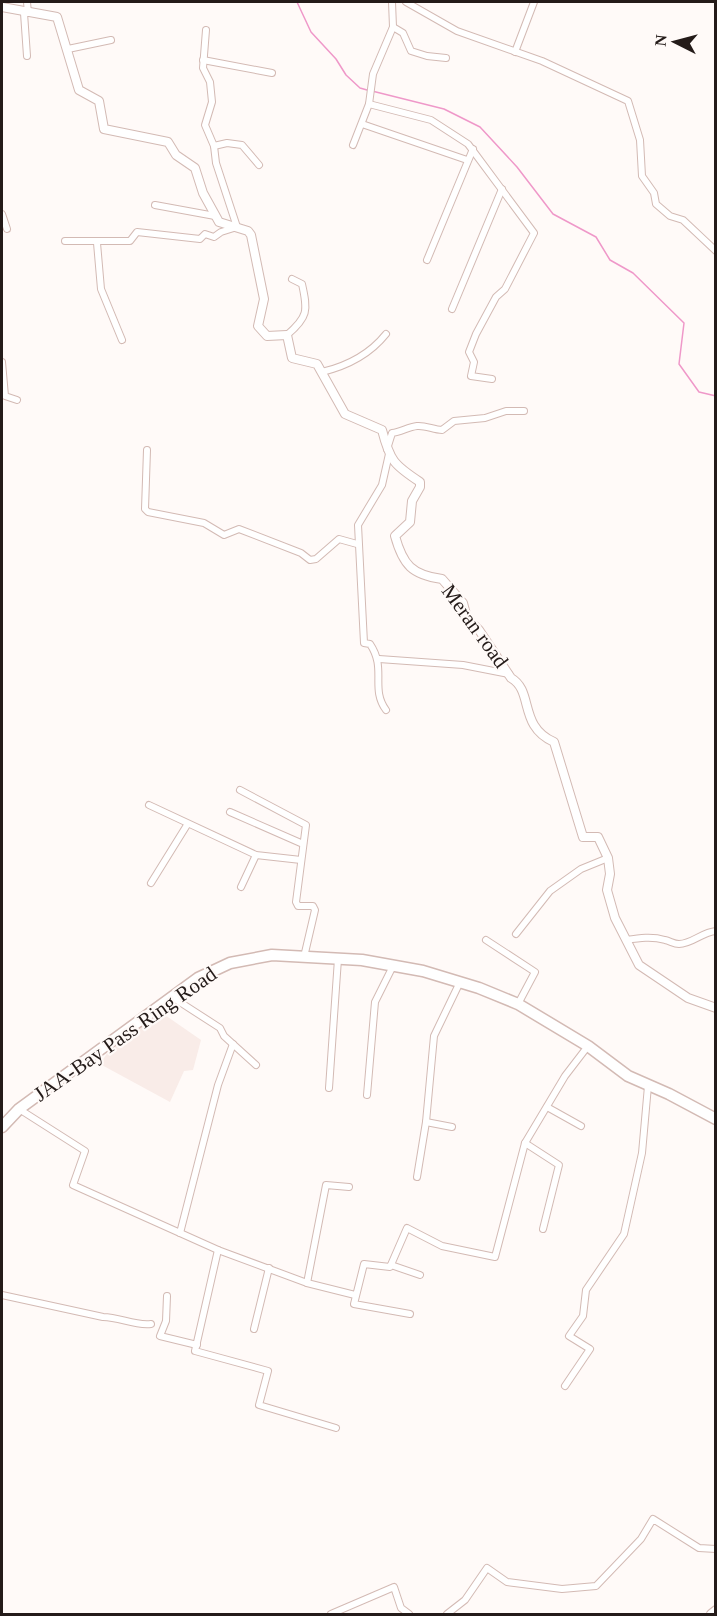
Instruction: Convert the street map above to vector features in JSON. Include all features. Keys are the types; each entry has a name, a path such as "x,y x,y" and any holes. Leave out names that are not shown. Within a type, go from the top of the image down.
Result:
{"highway":[{"name":"JAA-Bay Pass Ring Road","path":"3,1123 198,978 230,963 272,955 394,964 460,982 518,1004 588,1046 628,1076 669,1094 716,1119"}],"street":[{"path":"27,2 27,56"},
{"path":"353,145 369,104 373,74 393,27 392,2"},
{"path":"406,2 457,32 542,62 628,101 640,140 642,176 654,194 656,204 670,216 683,220 716,251"},
{"path":"515,52 534,2"},
{"path":"2,7 57,17 79,90 99,101 104,129 168,142 176,155 195,168 203,194 222,224 237,227 251,236 258,259 264,298 258,326 267,336 287,335 300,324 306,312 302,284 292,279"},
{"path":"393,27 403,33 411,51 427,57 446,58"},
{"path":"206,30 203,60 212,102 205,118 206,125 237,227"},
{"path":"68,49 111,40"},
{"path":"203,60 272,73"},
{"path":"369,104 431,120 473,149 534,233 505,289 496,297 476,334 470,352 474,362 471,376 492,379"},
{"path":"362,124 467,160"},
{"path":"214,146 228,143 242,145 259,165"},
{"path":"427,260 473,149"},
{"path":"452,309 502,189"},
{"path":"155,205 216,216"},
{"path":"2,214 7,229"},
{"path":"65,241 97,243 130,241 137,232 200,239 205,234 214,237 237,227"},
{"path":"97,243 99,277 104,302 122,339"},
{"path":"287,335 292,358 314,362 322,372 343,367 375,347 386,334"},
{"path":"2,362 5,396 17,400"},
{"name":"Meran road","path":"322,372 345,414 382,430 394,465 421,485 412,501 410,522 395,536 406,563 424,577 442,579 463,603 467,618 479,630 518,682 536,731 554,742 584,837 598,837 608,858"},
{"path":"386,710 378,700 379,659 370,644 364,643 357,544 358,525 382,485 393,433 405,432 420,425 442,430 454,422 485,418 506,411 524,411"},
{"path":"147,450 145,509 148,512 204,523 224,535 238,529 301,553 310,560 316,559 339,539 357,544"},
{"path":"379,659 464,665 511,674"},
{"path":"240,790 304,823 296,902 298,906 313,906 315,910 304,957"},
{"path":"149,805 187,825 256,855 301,860"},
{"path":"230,813 303,844"},
{"path":"151,883 187,825"},
{"path":"241,887 256,855"},
{"path":"516,934 549,891 581,869 608,858 610,874 607,890 615,918 642,968 688,998 716,1008"},
{"path":"626,940 646,937 665,939 677,944 686,943 704,932 716,931"},
{"path":"486,940 535,972 518,1004"},
{"path":"329,1088 338,959"},
{"path":"367,1095 375,1002 394,964"},
{"path":"417,1177 426,1122 434,1036 460,982"},
{"path":"172,997 220,1028 233,1044 256,1065"},
{"path":"180,1233 218,1085 233,1044"},
{"path":"391,1265 406,1228 442,1246 495,1257 525,1143 588,1046"},
{"path":"565,1386 590,1349 569,1336 583,1316 586,1290 624,1234 642,1153 648,1086"},
{"path":"547,1107 581,1126"},
{"path":"19,1109 85,1151 73,1185 218,1250 307,1283 356,1295"},
{"path":"426,1122 452,1127"},
{"path":"525,1143 559,1165 543,1229"},
{"path":"307,1283 326,1185 350,1187"},
{"path":"218,1250 196,1352 268,1371 259,1403 261,1406 336,1428"},
{"path":"410,1314 355,1305 356,1295 365,1263 388,1267 391,1265 420,1275"},
{"path":"254,1329 269,1268"},
{"path":"2,1295 103,1317 116,1317 140,1325 151,1324"},
{"path":"167,1296 166,1321 160,1336 196,1345"},
{"path":"447,1614 465,1600 487,1568 507,1582 562,1589 596,1586 641,1539 653,1519 699,1548 716,1549"},
{"path":"331,1614 394,1587 400,1608 409,1614"},
{"path":"711,1614 716,1610"}],"shaded area":[{"path":"162,1013 201,1040 193,1070 184,1071 170,1102 100,1064 114,1043 133,1028"}],"waterway":[{"path":"297,2 311,32 336,59 346,75 360,88 367,90"},
{"path":"372,91 444,109 480,127 517,167 553,214 596,237 610,260 633,273 684,323 679,364 699,392 716,396"}]}
